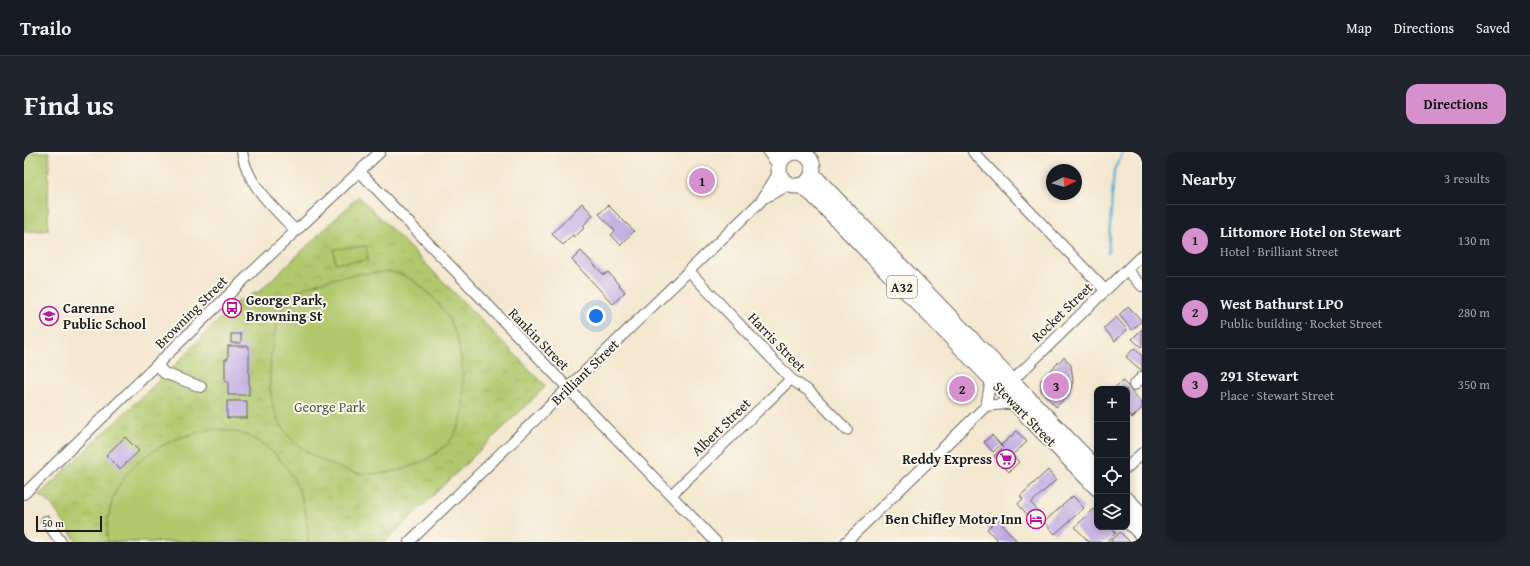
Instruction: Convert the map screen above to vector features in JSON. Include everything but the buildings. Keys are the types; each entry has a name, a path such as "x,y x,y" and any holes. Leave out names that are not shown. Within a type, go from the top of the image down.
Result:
{"highway":[{"path":"771,152 780,168"},
{"name":"A32","path":"795,186 782,178 780,168 785,156 794,152 799,152 808,157 813,171"},
{"path":"795,186 808,182 822,152"},
{"name":"Stewart Street","path":"813,171 1006,386 1094,466"},
{"name":"Stewart Street","path":"795,186 813,195 991,379 1006,386 1014,403 1094,485"},
{"path":"1130,503 1142,515"},
{"path":"1130,522 1142,534"}],"street":[{"path":"242,152 248,176 296,231"},
{"name":"Browning Street","path":"24,494 296,231 380,152"},
{"path":"973,152 1105,290"},
{"name":"Brilliant Street","path":"409,542 761,201 780,168"},
{"name":"Rankin Street","path":"360,172 716,542"},
{"name":"Brilliant Street","path":"761,201 795,186"},
{"name":"Rocket Street","path":"1006,386 1142,255"},
{"path":"1127,270 1142,286"},
{"name":"Harris Street","path":"689,271 791,379 810,392 847,430"},
{"path":"158,365 164,373 201,387"},
{"path":"1134,385 1142,377"},
{"name":"Albert Street","path":"671,495 791,379"},
{"path":"846,542 986,406 991,379"},
{"path":"986,406 1014,403"},
{"path":"1130,465 1142,453"},
{"path":"46,522 61,542"}],"green space":[{"path":"24,152 49,152 48,230 24,232"},
{"name":"George Park","path":"359,196 546,386 385,542 77,542 51,504 39,495 174,366 236,302 260,291"},
{"path":"366,246 368,260 335,263 334,249"},
{"path":"389,272 404,276 421,286 444,311 450,322 459,345 461,358 463,409 459,427 448,443 438,452 413,466 399,470 371,474 358,473 324,461 306,451 292,440 282,427 275,412 271,396 270,360 277,322 285,304 293,295 313,284 339,278"},
{"path":"213,429 235,432 254,439 271,450 284,464 295,481 302,500 307,521 308,542 108,542 107,529 110,509 116,492 125,477 136,464 164,445 180,438"}],"waterway":[{"path":"1108,253 1114,170 1123,152"}],"place":[{"name":"Littomore Hotel on Stewart","path":"702,181"},
{"name":"George Park, Browning St","path":"232,308"},
{"name":"Carenne Public School","path":"49,316"},
{"name":"291 Stewart","path":"1056,386"},
{"name":"West Bathurst LPO","path":"962,389"},
{"name":"Reddy Express","path":"1006,459"},
{"name":"Ben Chifley Motor Inn","path":"1036,519"}]}
